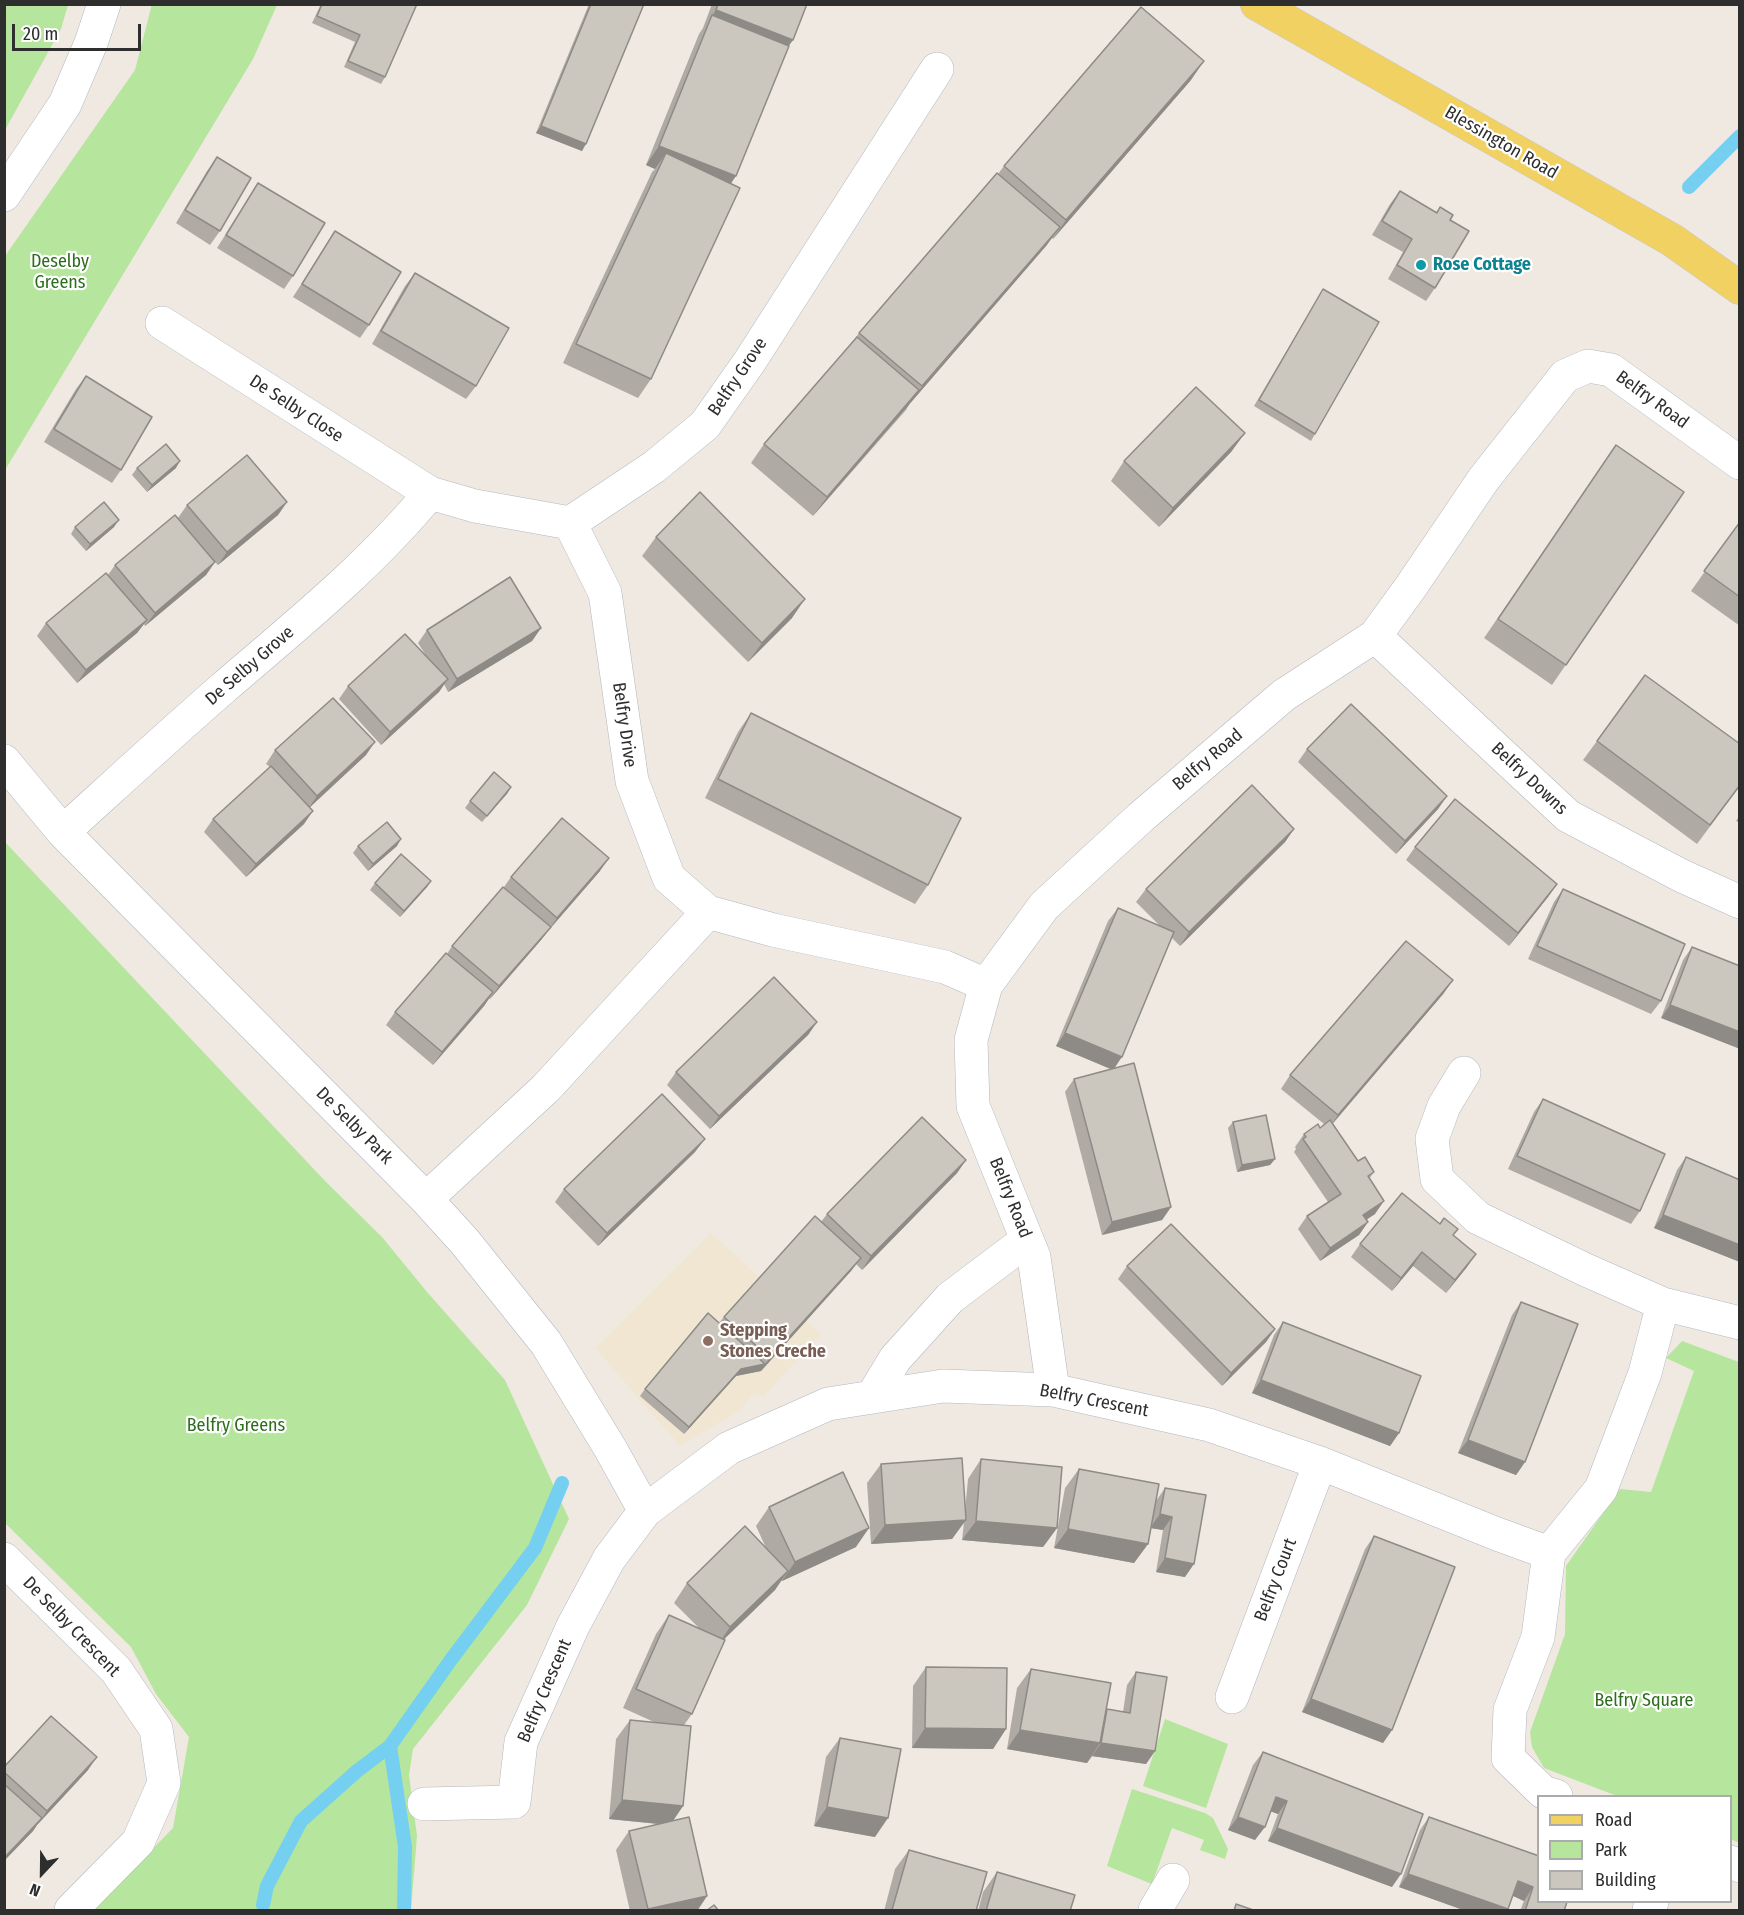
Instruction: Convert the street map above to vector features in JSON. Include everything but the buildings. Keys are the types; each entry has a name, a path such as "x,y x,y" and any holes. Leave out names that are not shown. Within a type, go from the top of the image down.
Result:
{"main road":[{"name":"Blessington Road","path":"1257,4 1672,240 1740,288"}],"street":[{"path":"4,195 65,104 91,43 104,4"},
{"name":"Belfry Grove","path":"570,523 654,467 705,425 750,361 937,69"},
{"name":"De Selby Close","path":"162,323 430,493"},
{"name":"Belfry Road","path":"1053,1390 1034,1257 973,1106 971,1040 986,985 1044,906 1141,817 1284,696 1375,636 1483,480 1565,376 1588,366 1611,370 1740,463"},
{"path":"430,493 475,506 570,523"},
{"name":"De Selby Grove","path":"63,832 142,759 343,585 407,521 430,493"},
{"name":"Belfry Drive","path":"570,523 605,593 632,781 669,878 708,912"},
{"name":"Belfry Downs","path":"1375,636 1568,816 1682,876 1740,902"},
{"name":"De Selby Park","path":"4,761 63,832 426,1200"},
{"path":"645,1511 610,1448 546,1343 465,1242 426,1200 546,1088 708,912 773,930 945,967 986,985"},
{"path":"1464,1073 1444,1106 1432,1139 1437,1179 1478,1218 1663,1304 1740,1323"},
{"path":"872,1397 895,1359 950,1298 1027,1240"},
{"path":"1551,1795 1543,1792 1508,1758 1510,1710 1538,1637 1549,1553 1601,1489 1646,1373 1663,1304"},
{"name":"Belfry Crescent","path":"424,1804 514,1802 521,1742 573,1626 609,1559 645,1511 729,1448 828,1404 943,1386 1053,1390 1209,1425 1320,1463 1549,1553"},
{"name":"Belfry Court","path":"1232,1697 1320,1463"},
{"name":"De Selby Crescent","path":"4,1559 116,1670 156,1729 164,1783 138,1842 71,1911"},
{"path":"1155,1911 1173,1880"}],"shaded area":[{"name":"Stepping Stones Creche","path":"711,1233 821,1334 763,1397 752,1394 739,1411 680,1446 595,1348"}],"green space":[{"path":"5,4 68,5 61,29 5,130"},
{"name":"Deselby Greens","path":"152,4 277,5 253,59 5,470 5,256 135,70"},
{"name":"Belfry Greens","path":"4,841 327,1183 382,1237 505,1380 569,1519 527,1605 413,1749 409,1775 417,1836 411,1910 93,1910 173,1828 189,1737 156,1694 131,1647 5,1523"},
{"name":"Belfry Square","path":"1682,1341 1739,1362 1739,1843 1732,1840 1732,1795 1614,1795 1544,1768 1532,1747 1530,1732 1565,1634 1566,1566 1620,1489 1651,1492 1694,1371 1666,1358"},
{"path":"1165,1719 1228,1744 1206,1808 1143,1786"},
{"path":"1132,1789 1205,1813 1213,1818 1228,1849 1225,1859 1200,1850 1204,1840 1172,1828 1152,1884 1107,1866"}],"waterway":[{"path":"1689,187 1740,136"},
{"path":"404,1910 405,1847 390,1746 450,1661 535,1548 562,1483"},
{"path":"263,1905 267,1886 301,1821 357,1771 390,1746"}],"place":[{"name":"Rose Cottage","path":"1421,265"},
{"name":"Stepping Stones Creche","path":"708,1341"}]}
